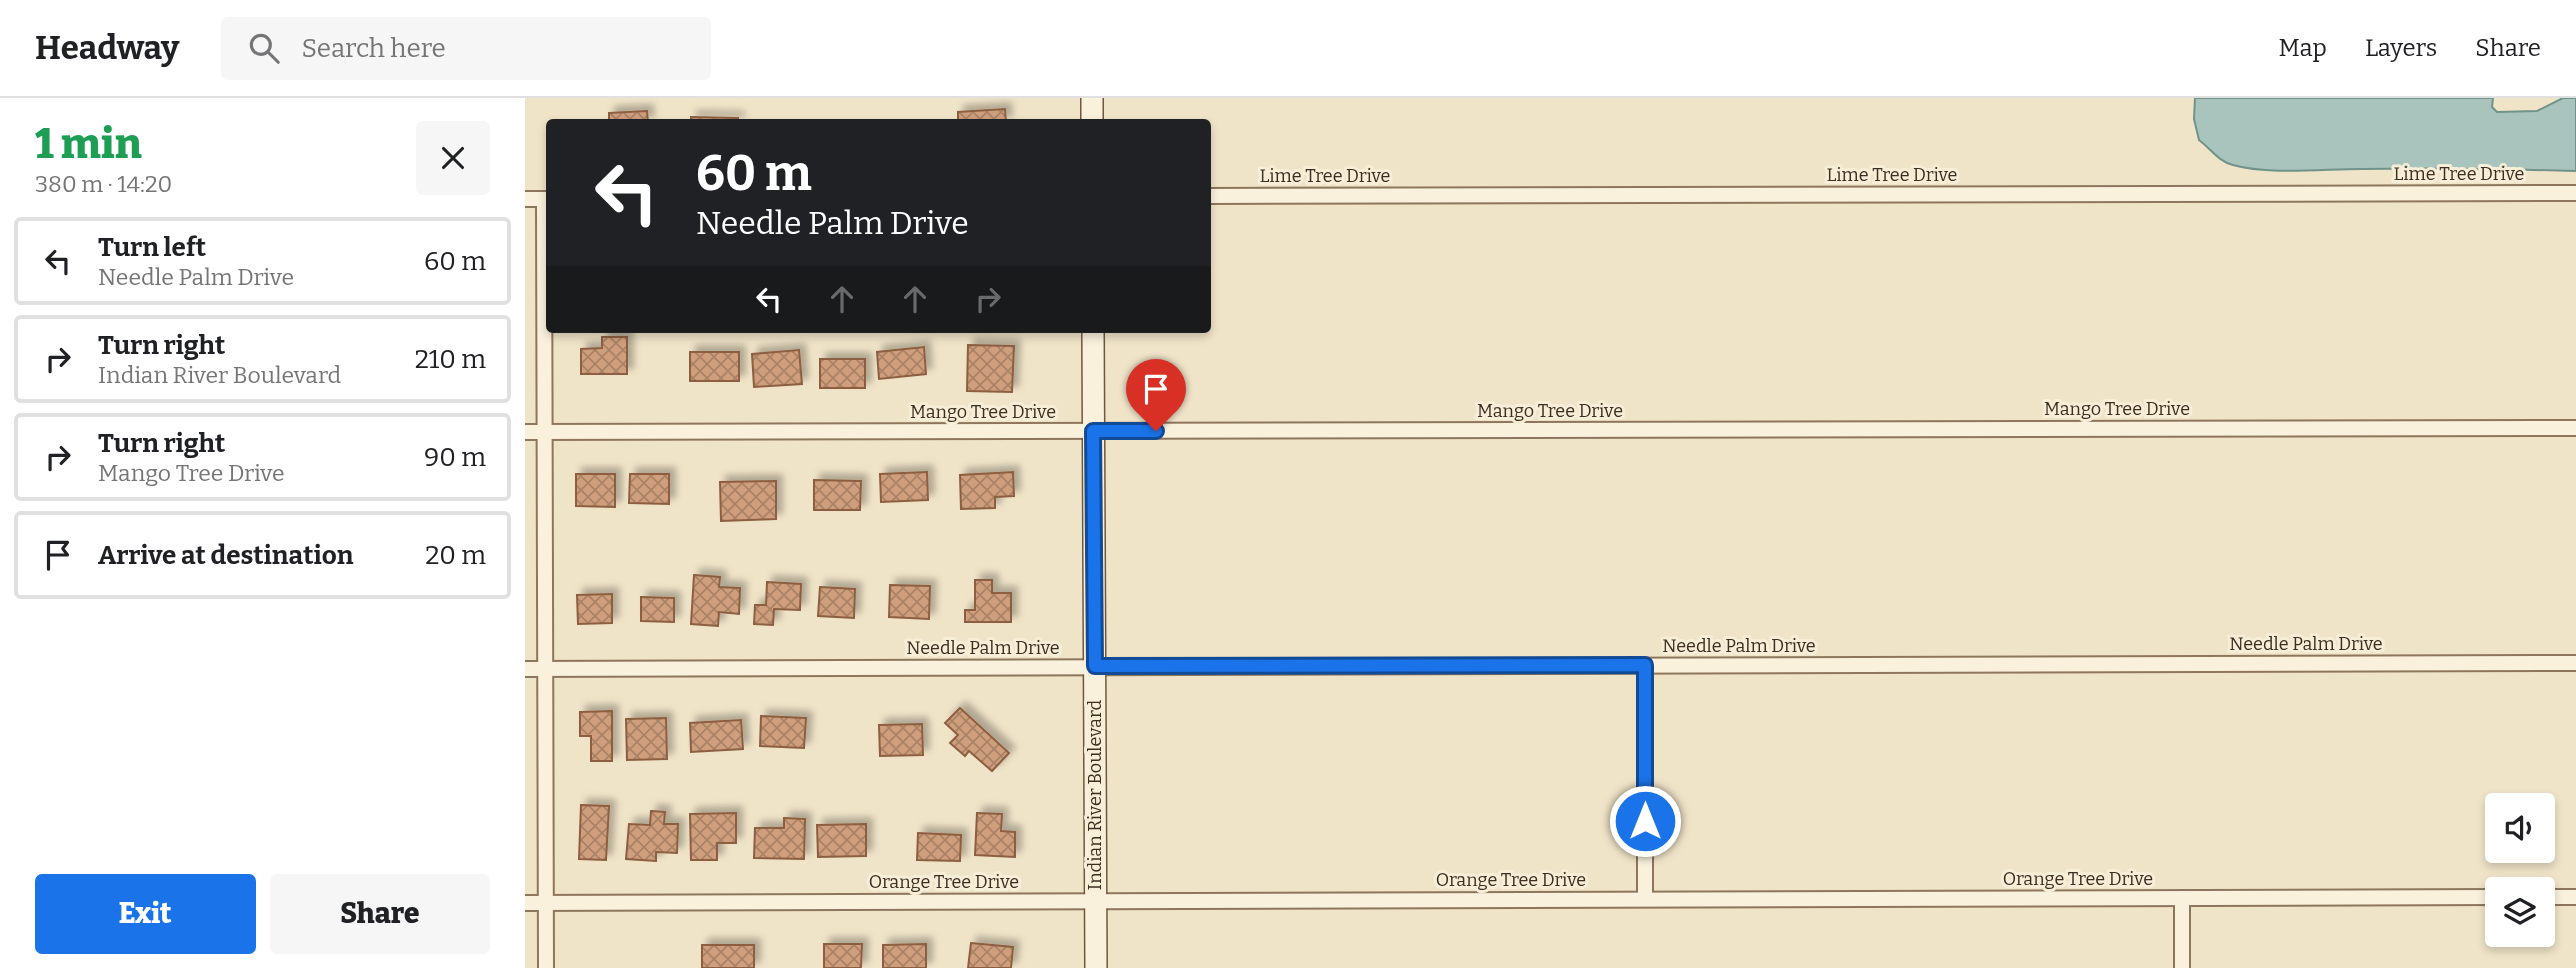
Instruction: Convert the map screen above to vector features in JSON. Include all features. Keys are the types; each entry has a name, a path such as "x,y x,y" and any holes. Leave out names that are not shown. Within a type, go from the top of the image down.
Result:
{"main road":[{"path":"1092,98 1092,119"},
{"name":"Indian River Boulevard","path":"1093,333 1096,968"}],"street":[{"name":"Lime Tree Drive","path":"1211,196 2576,192"},
{"path":"525,199 546,199"},
{"path":"546,277 546,968"},
{"name":"Mango Tree Drive","path":"525,432 2576,428"},
{"name":"Needle Palm Drive","path":"525,669 2576,663"},
{"path":"1645,665 1646,899"},
{"name":"Orange Tree Drive","path":"525,902 2485,897"},
{"path":"2555,897 2576,897"},
{"path":"2182,898 2182,968"}],"water":[{"path":"2195,98 2493,98 2492,107 2497,112 2537,111 2563,98 2576,98 2576,171 2279,171 2247,168 2223,161 2199,140 2194,119"}],"building":[{"path":"1005,109 1006,119 958,119 958,112"},
{"path":"647,111 648,119 609,119 609,113"},
{"path":"691,117 738,118 738,119"},
{"path":"602,337 627,337 627,374 581,374 581,349 602,348"},
{"path":"968,345 1014,346 1012,392 967,391"},
{"path":"924,347 926,374 879,379 877,352"},
{"path":"799,350 802,384 754,387 752,354"},
{"path":"690,352 739,352 739,381 690,381"},
{"path":"820,359 865,359 865,388 820,388"},
{"path":"927,472 928,500 881,502 880,474"},
{"path":"1013,472 1014,496 995,497 995,508 961,509 960,475"},
{"path":"576,474 615,474 615,507 576,506"},
{"path":"630,474 669,474 669,504 629,503"},
{"path":"814,480 861,481 860,510 814,510"},
{"path":"776,481 776,519 721,521 720,482"},
{"path":"694,575 720,577 719,587 740,588 739,614 719,612 718,626 691,624"},
{"path":"975,580 992,580 992,593 1011,593 1011,622 965,622 965,610 975,610"},
{"path":"767,582 801,584 800,610 774,609 773,625 754,624 755,605 766,605"},
{"path":"890,585 930,586 929,619 889,617"},
{"path":"820,587 855,589 854,618 818,616"},
{"path":"612,594 612,623 578,624 577,595"},
{"path":"641,597 674,598 674,622 641,621"},
{"path":"960,708 1009,753 992,771 969,751 965,756 950,743 958,735 945,723"},
{"path":"612,711 612,761 591,761 591,736 580,736 580,712"},
{"path":"761,716 806,718 804,748 760,746"},
{"path":"666,718 667,759 627,760 626,719"},
{"path":"741,720 743,749 691,752 690,723"},
{"path":"922,724 923,755 880,756 879,725"},
{"path":"581,805 609,806 606,860 579,859"},
{"path":"651,811 665,812 664,824 678,824 677,853 656,852 656,861 626,859 629,824 650,825"},
{"path":"736,813 736,843 717,843 717,860 691,860 690,814"},
{"path":"977,813 1002,814 1001,831 1015,832 1015,857 975,855"},
{"path":"784,818 805,819 804,859 754,858 755,828 784,828"},
{"path":"866,824 866,856 818,857 817,825"},
{"path":"918,833 961,835 960,861 917,860"},
{"path":"971,943 1013,947 1011,968 968,968"},
{"path":"824,944 862,944 861,968 824,968"},
{"path":"926,944 926,968 883,968 883,945"},
{"path":"702,945 754,945 754,968 702,968"}],"route":[{"path":"1156,431 1093,431 1095,666 1645,665 1645,821"}]}
